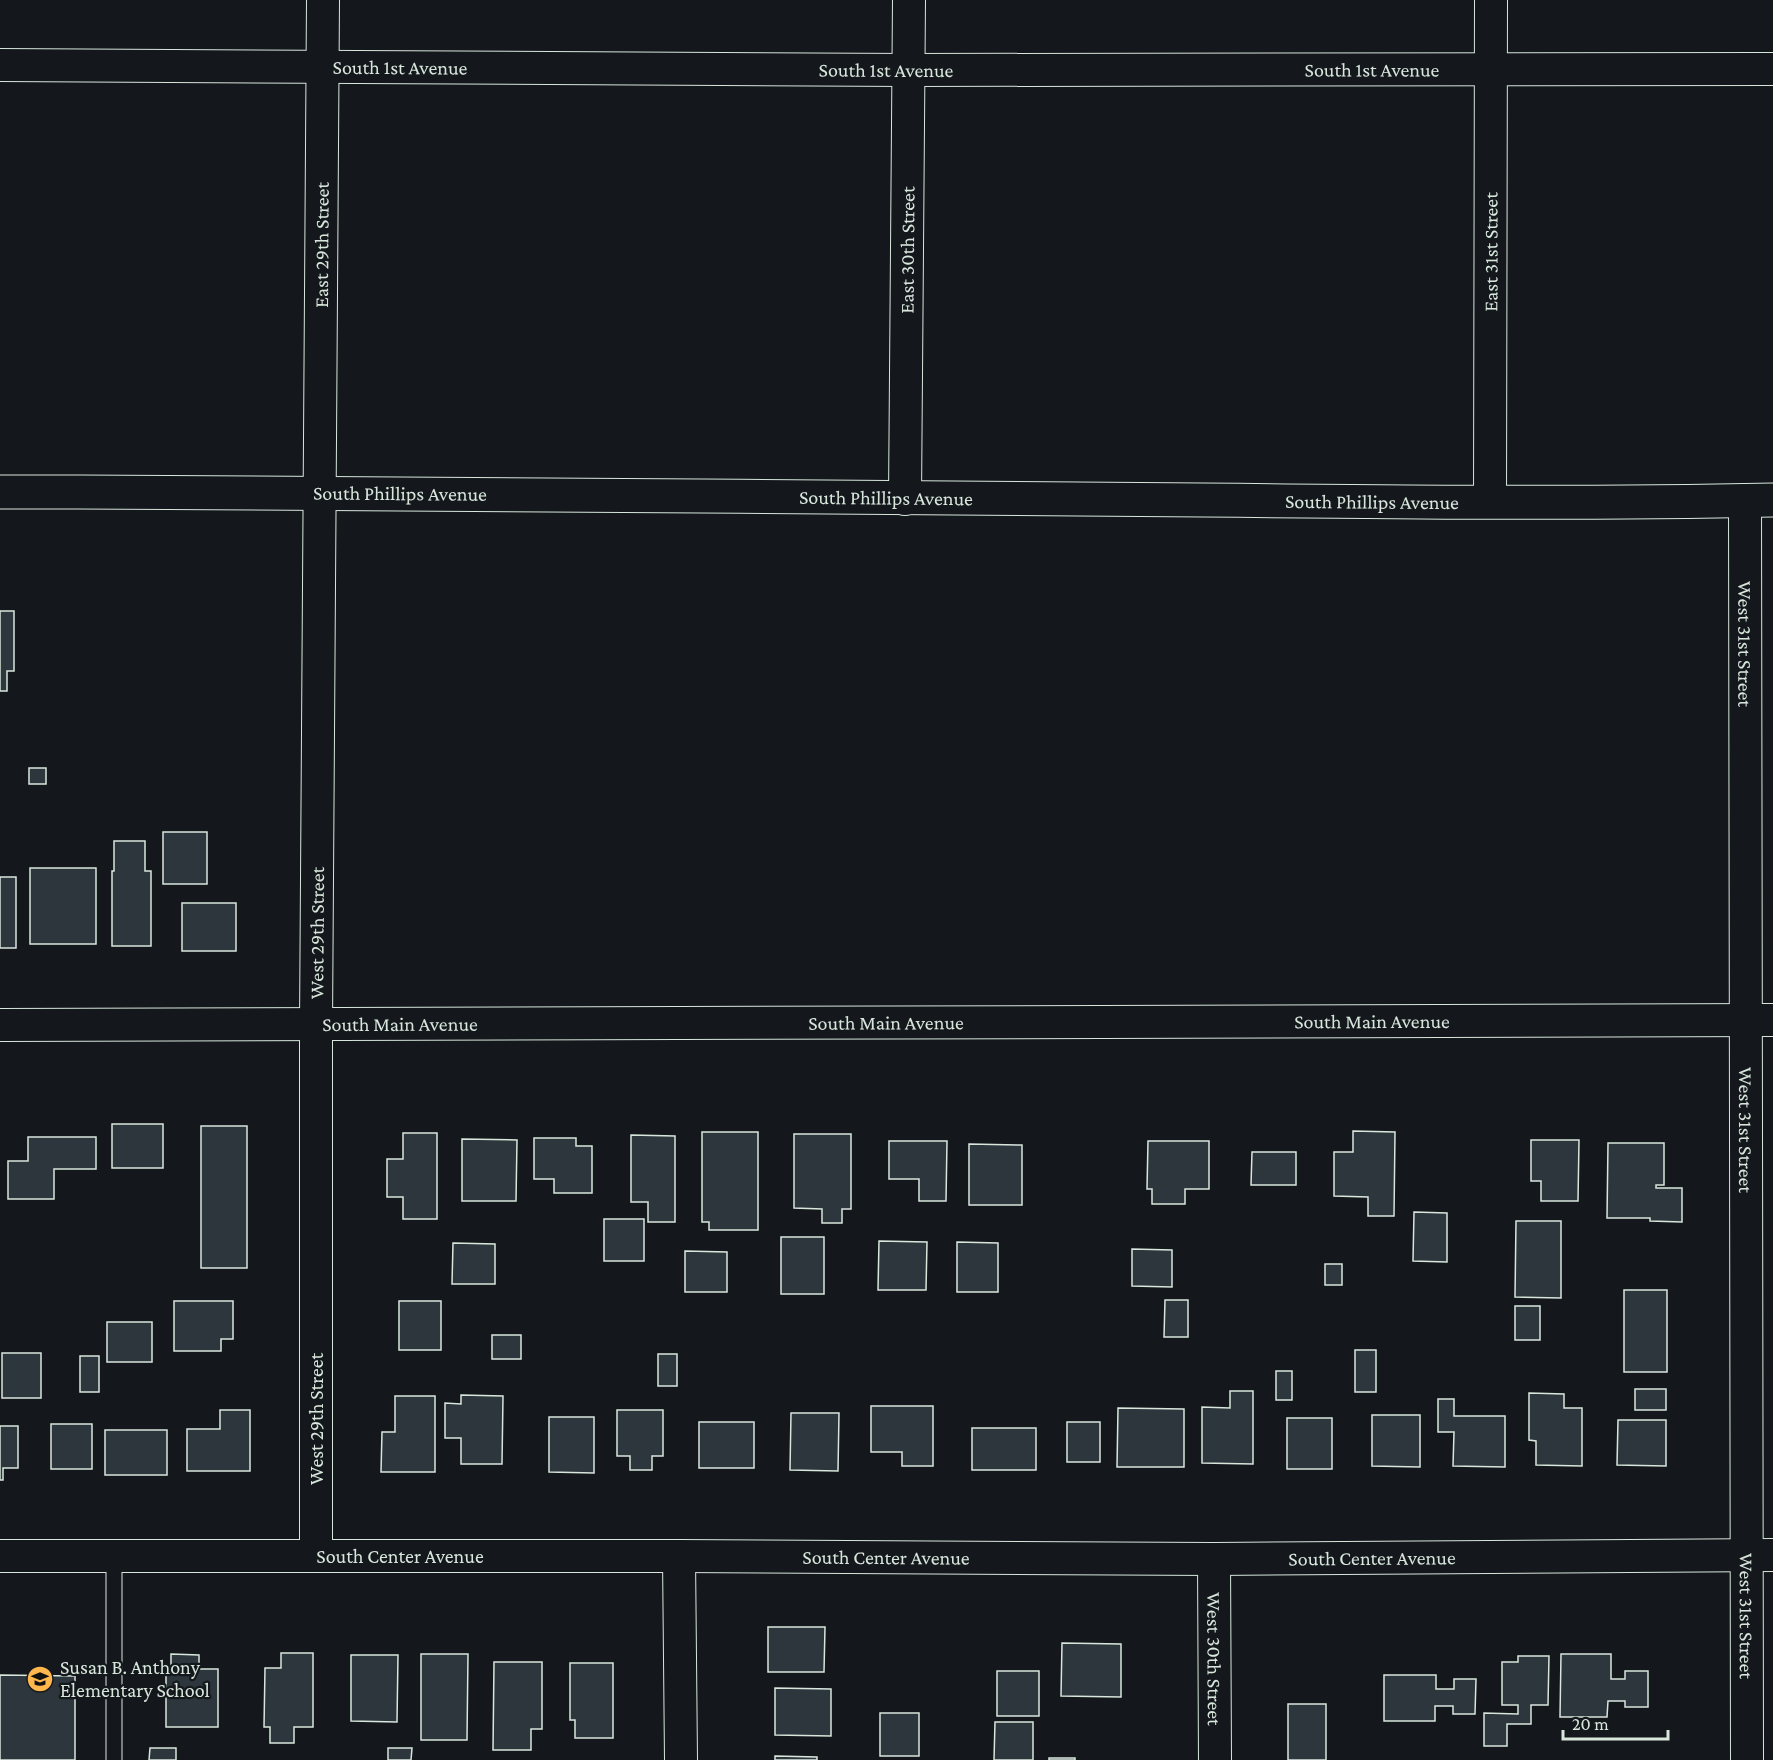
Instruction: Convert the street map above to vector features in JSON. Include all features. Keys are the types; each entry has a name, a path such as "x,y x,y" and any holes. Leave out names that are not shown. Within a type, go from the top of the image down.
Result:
{"street":[{"name":"East 29th Street","path":"318,492 323,0"},
{"name":"East 30th Street","path":"905,499 909,0"},
{"name":"East 31st Street","path":"1490,502 1491,0"},
{"name":"South 1st Avenue","path":"0,65 909,70 1773,69"},
{"name":"South Phillips Avenue","path":"0,492 318,492 905,499 1490,502 1759,500"},
{"name":"West 29th Street","path":"315,1555 318,492"},
{"name":"West 31st Street","path":"1747,1760 1760,1555 1759,500"},
{"name":"South Main Avenue","path":"0,1025 1760,1020"},
{"name":"South Center Avenue","path":"0,1556 1214,1559 1760,1555"},
{"path":"679,1556 681,1760"},
{"name":"West 30th Street","path":"1214,1559 1215,1760"}],"lane":[{"path":"114,1555 114,1760"}],"building":[{"path":"0,611 14,611 14,671 7,671 7,691 0,691"},
{"path":"29,768 46,768 46,784 29,784"},
{"path":"163,832 207,832 207,884 163,884"},
{"path":"114,841 145,841 145,871 151,871 151,946 112,946"},
{"path":"30,868 96,868 96,944 30,944"},
{"path":"0,877 16,877 16,948 0,948"},
{"path":"182,903 236,903 236,951 182,951"},
{"path":"112,1124 163,1124 163,1168 112,1168"},
{"path":"201,1126 247,1126 247,1268 201,1268"},
{"path":"1353,1131 1395,1132 1394,1216 1368,1216 1368,1197 1334,1196 1334,1152 1353,1152"},
{"path":"702,1132 758,1132 758,1230 709,1230 709,1222 702,1222"},
{"path":"403,1133 437,1133 437,1219 403,1219 403,1197 387,1197 387,1159 403,1159"},
{"path":"794,1134 851,1134 851,1209 842,1209 842,1223 822,1223 822,1209 794,1208"},
{"path":"631,1135 675,1136 675,1222 648,1222 648,1202 631,1202"},
{"path":"28,1137 96,1137 96,1169 54,1169 54,1199 8,1199 8,1161 28,1161"},
{"path":"534,1138 576,1138 576,1146 592,1146 592,1193 554,1193 554,1179 534,1179"},
{"path":"462,1139 517,1140 516,1201 462,1201"},
{"path":"1531,1140 1579,1140 1578,1201 1541,1201 1541,1181 1531,1181"},
{"path":"889,1141 947,1141 946,1201 919,1201 919,1179 889,1179"},
{"path":"1148,1141 1209,1141 1209,1189 1185,1189 1185,1204 1152,1204 1152,1189 1147,1189"},
{"path":"1608,1143 1664,1143 1664,1185 1656,1185 1656,1188 1682,1188 1682,1222 1650,1221 1650,1218 1607,1218"},
{"path":"969,1144 1022,1145 1022,1205 969,1205"},
{"path":"1252,1152 1296,1152 1296,1185 1251,1185"},
{"path":"1414,1212 1447,1213 1447,1262 1413,1261"},
{"path":"604,1219 644,1219 644,1261 604,1261"},
{"path":"1516,1221 1561,1221 1561,1298 1515,1297"},
{"path":"781,1237 824,1237 824,1294 781,1294"},
{"path":"879,1241 927,1242 926,1290 878,1290"},
{"path":"957,1242 998,1243 998,1292 957,1292"},
{"path":"453,1243 495,1244 495,1284 452,1284"},
{"path":"1132,1249 1172,1250 1172,1287 1132,1286"},
{"path":"685,1251 727,1252 727,1292 685,1292"},
{"path":"1325,1264 1342,1264 1342,1285 1325,1285"},
{"path":"1624,1290 1667,1290 1667,1372 1624,1372"},
{"path":"1165,1300 1188,1300 1188,1337 1164,1337"},
{"path":"174,1301 233,1301 233,1339 221,1339 221,1351 174,1351"},
{"path":"399,1301 441,1301 441,1350 399,1350"},
{"path":"1515,1306 1540,1306 1540,1340 1515,1340"},
{"path":"107,1322 152,1322 152,1362 107,1362"},
{"path":"492,1335 521,1335 521,1359 492,1359"},
{"path":"1355,1350 1376,1350 1376,1392 1355,1392"},
{"path":"2,1353 41,1353 41,1398 2,1398"},
{"path":"658,1354 677,1354 677,1386 658,1386"},
{"path":"80,1356 99,1356 99,1392 80,1392"},
{"path":"1276,1371 1292,1371 1292,1400 1276,1400"},
{"path":"1635,1389 1666,1389 1666,1410 1635,1410"},
{"path":"1230,1391 1253,1391 1253,1464 1202,1463 1202,1407 1230,1408"},
{"path":"1529,1393 1564,1394 1564,1408 1582,1408 1582,1466 1536,1465 1536,1441 1529,1440"},
{"path":"461,1395 503,1396 502,1464 461,1464 461,1438 445,1438 445,1403 461,1404"},
{"path":"395,1396 435,1396 435,1472 381,1472 382,1432 395,1432"},
{"path":"1438,1399 1454,1399 1454,1416 1505,1416 1505,1467 1453,1466 1454,1432 1438,1432"},
{"path":"871,1406 933,1406 933,1466 902,1466 902,1452 871,1452"},
{"path":"1118,1408 1184,1409 1184,1467 1117,1467"},
{"path":"220,1410 250,1410 250,1471 187,1471 187,1429 220,1429"},
{"path":"617,1410 663,1410 663,1456 652,1456 652,1470 630,1470 630,1456 617,1456"},
{"path":"791,1413 839,1413 838,1471 790,1470"},
{"path":"1372,1415 1420,1415 1420,1467 1372,1466"},
{"path":"549,1417 594,1417 594,1473 549,1472"},
{"path":"1287,1418 1332,1418 1332,1469 1287,1469"},
{"path":"1618,1420 1666,1420 1666,1466 1617,1465"},
{"path":"699,1422 754,1422 754,1468 699,1468"},
{"path":"1067,1422 1100,1422 1100,1462 1067,1462"},
{"path":"51,1424 92,1424 92,1469 51,1469"},
{"path":"0,1426 18,1426 18,1468 3,1468 3,1480 0,1480"},
{"path":"972,1428 1036,1428 1036,1470 972,1470"},
{"path":"105,1430 167,1430 167,1475 105,1475"},
{"path":"768,1627 825,1627 824,1672 768,1672"},
{"path":"1062,1643 1121,1644 1121,1697 1061,1696"},
{"path":"281,1653 313,1653 313,1727 294,1727 294,1743 270,1743 270,1727 264,1727 265,1668 281,1668"},
{"path":"171,1654 199,1655 199,1669 218,1669 218,1727 166,1727 166,1669 171,1669"},
{"path":"421,1654 468,1654 467,1740 421,1740"},
{"path":"1561,1654 1611,1654 1611,1679 1625,1679 1625,1671 1648,1671 1648,1707 1625,1707 1625,1701 1608,1701 1607,1717 1560,1717"},
{"path":"351,1655 398,1655 397,1722 351,1721"},
{"path":"1518,1656 1549,1656 1548,1705 1531,1705 1531,1724 1507,1724 1507,1746 1484,1746 1484,1713 1518,1714 1518,1705 1502,1705 1502,1662 1518,1662"},
{"path":"494,1662 542,1662 542,1729 531,1729 531,1750 493,1750"},
{"path":"570,1663 613,1663 613,1738 575,1738 575,1720 570,1720"},
{"path":"997,1671 1039,1671 1039,1716 997,1716"},
{"name":"Susan B. Anthony Elementary School","path":"0,1675 75,1676 75,1760 0,1760"},
{"path":"1384,1675 1436,1675 1436,1689 1454,1689 1454,1679 1476,1679 1475,1714 1453,1714 1453,1706 1435,1706 1435,1721 1384,1721"},
{"path":"775,1688 831,1689 831,1736 775,1735"},
{"path":"1288,1704 1326,1704 1326,1760 1288,1760"},
{"path":"880,1713 919,1713 919,1756 880,1756"},
{"path":"995,1722 1033,1722 1033,1760 994,1760"},
{"path":"150,1748 176,1748 176,1760 149,1760"},
{"path":"388,1748 412,1748 411,1760 388,1760"},
{"path":"775,1756 817,1757 817,1760 775,1760"},
{"path":"1049,1758 1075,1758 1075,1760 1049,1760"}],"place":[{"name":"Susan B. Anthony Elementary School","path":"40,1679"}]}
